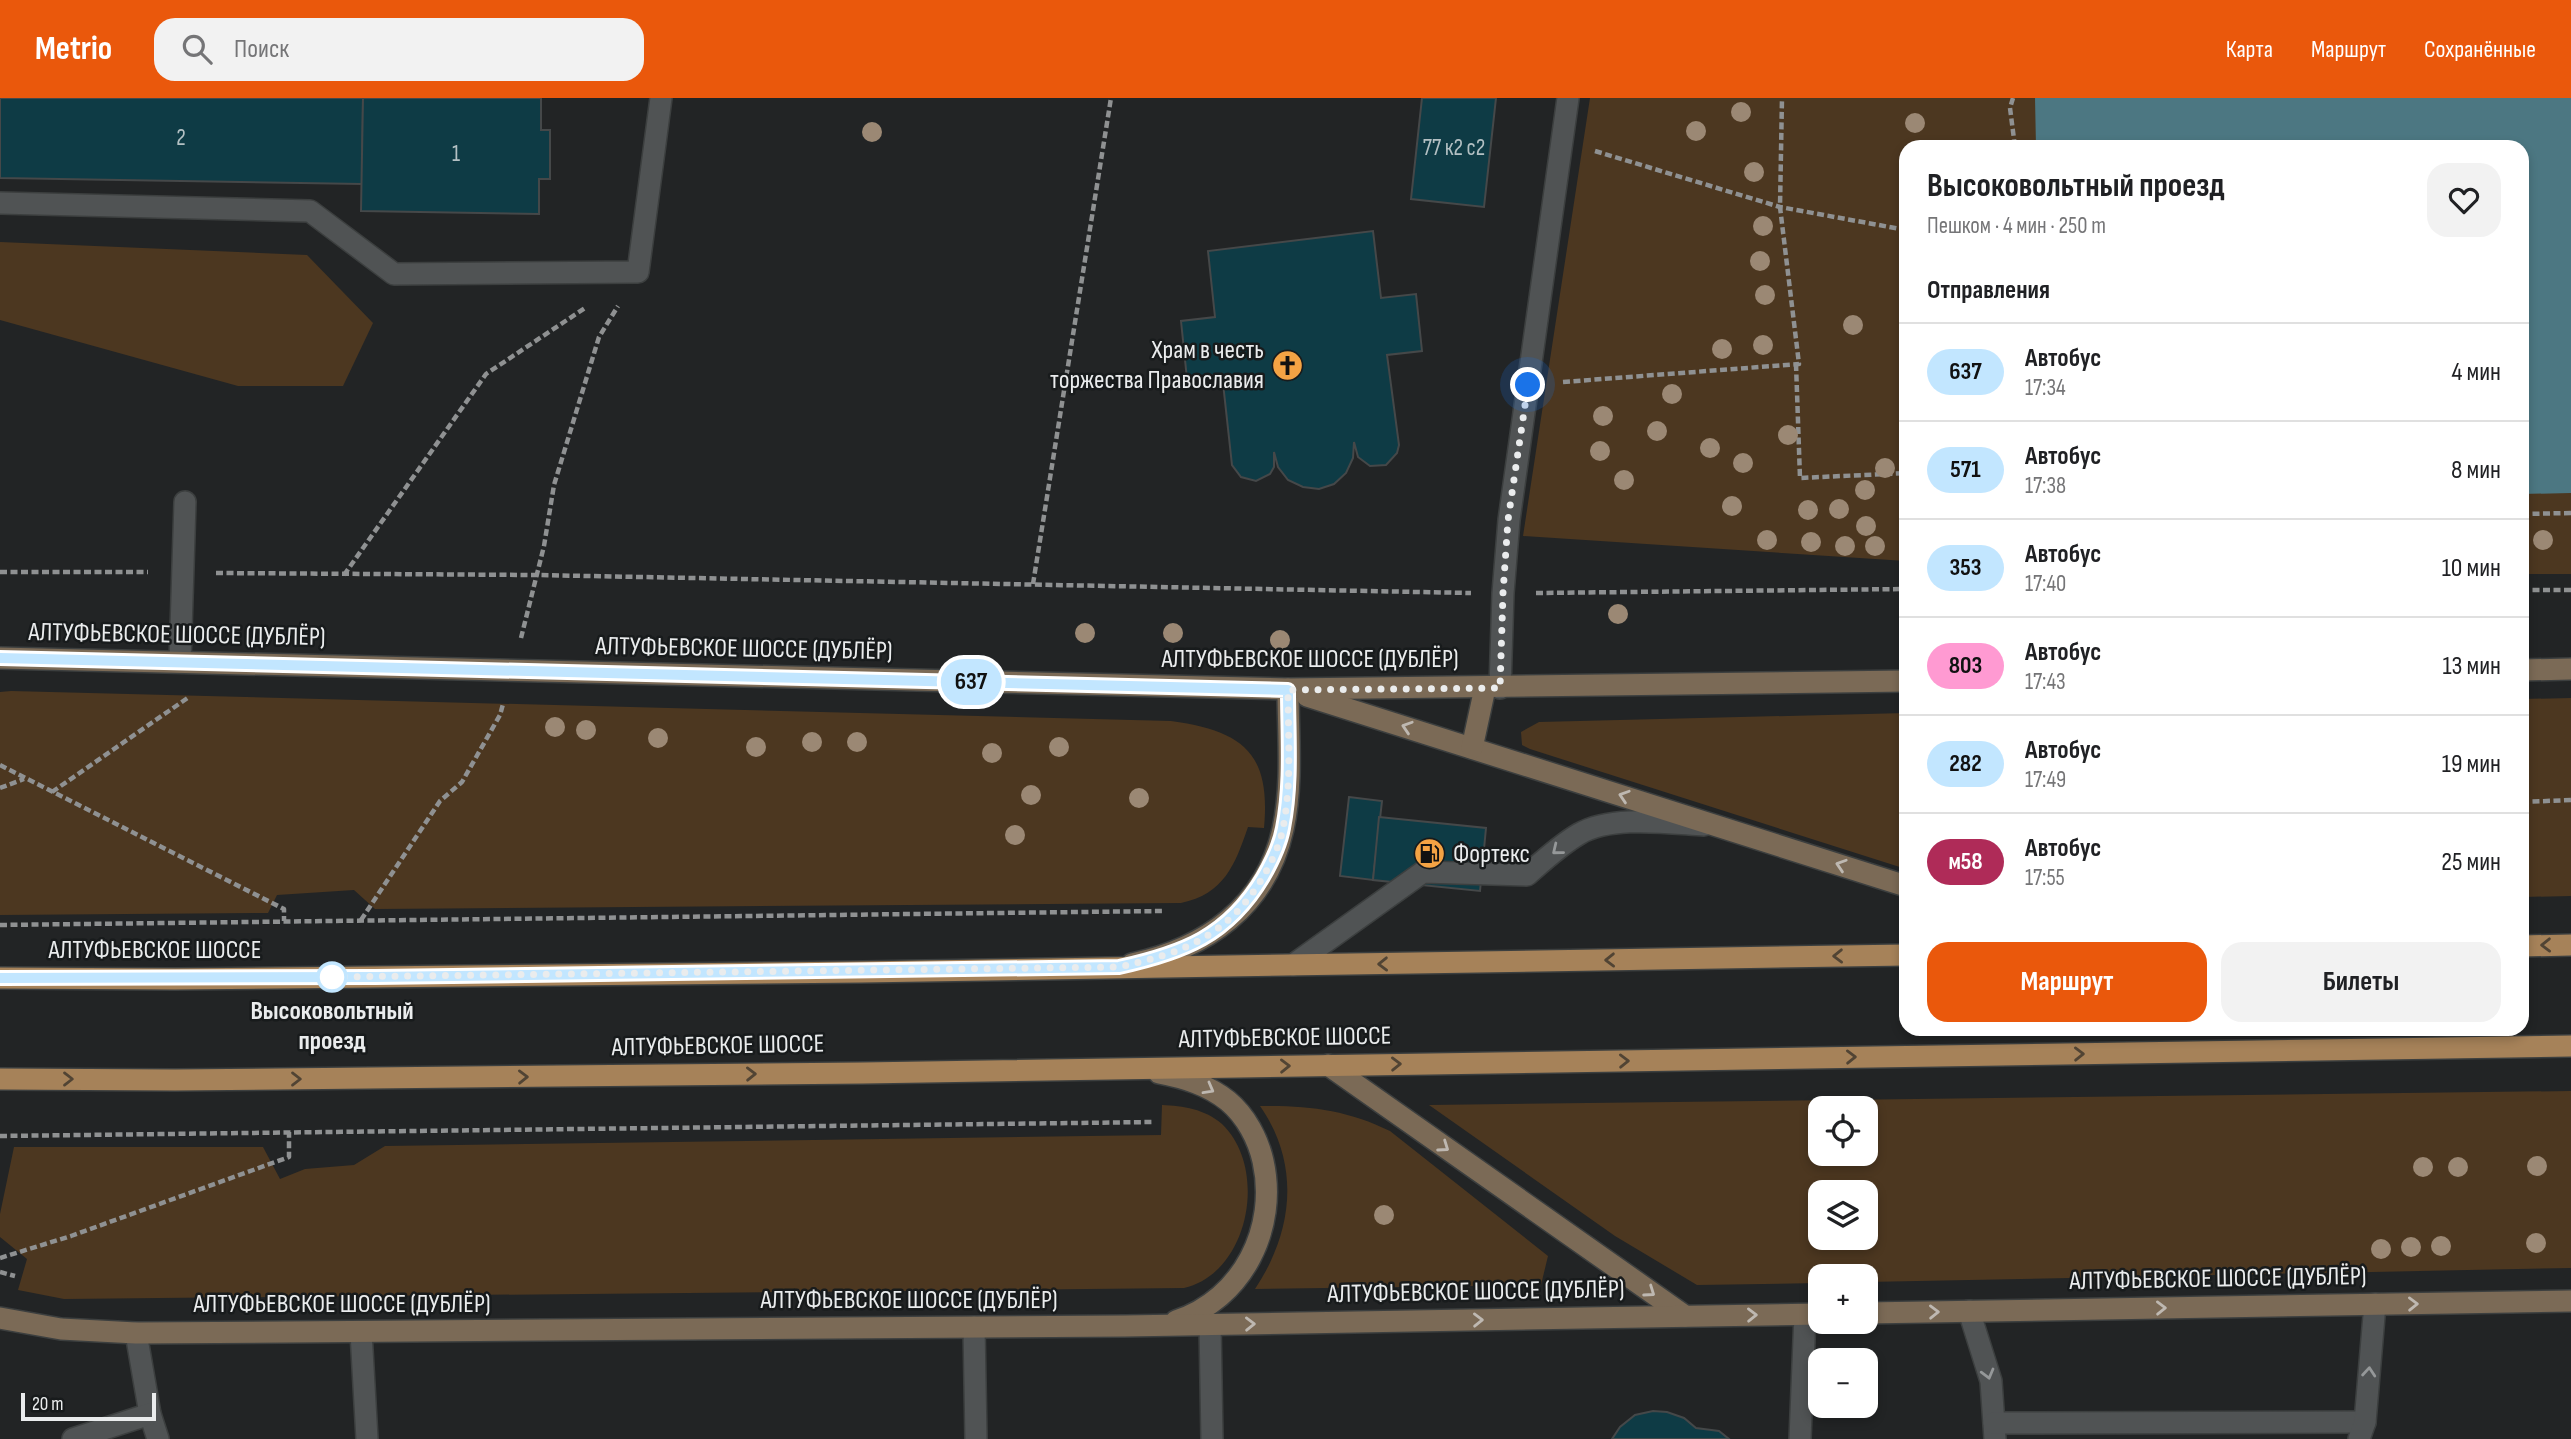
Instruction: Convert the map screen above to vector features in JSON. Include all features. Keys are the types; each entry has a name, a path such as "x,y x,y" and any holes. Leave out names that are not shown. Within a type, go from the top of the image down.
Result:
{"main road":[{"path":"2529,946 2571,945"},
{"name":"АЛТУФЬЕВСКОЕ ШОССЕ","path":"0,978 375,977 1899,955"},
{"name":"АЛТУФЬЕВСКОЕ ШОССЕ","path":"0,1079 376,1078 1119,1069 2571,1046"}],"street":[{"name":"АЛТУФЬЕВСКОЕ ШОССЕ (ДУБЛЁР)","path":"0,658 1288,690 1899,681"},
{"path":"2529,670 2571,669"},
{"path":"1472,748 1493,688"},
{"path":"1119,967 1146,961 1194,943 1220,929 1239,912 1256,889 1270,864 1283,831 1289,774 1288,690 1899,884"},
{"path":"1328,1065 1685,1316"},
{"path":"1119,1069 1186,1079 1209,1088 1231,1103 1249,1125 1260,1146 1267,1182 1267,1203 1259,1242 1240,1276 1220,1296 1199,1311 1180,1320 1157,1325"},
{"name":"АЛТУФЬЕВСКОЕ ШОССЕ (ДУБЛЁР)","path":"1878,1313 2571,1301"},
{"name":"АЛТУФЬЕВСКОЕ ШОССЕ (ДУБЛЁР)","path":"0,1318 61,1329 136,1333 1157,1325 1808,1314"}],"lane":[{"path":"0,203 310,211 394,274 638,272 661,98"},
{"path":"1493,688 1508,520 1568,98"},
{"path":"180,662 185,502"},
{"path":"1293,965 1423,872 1527,875 1581,832 1604,825 1632,822 1716,825"},
{"path":"1969,1311 1992,1381 1994,1431 2362,1431 2375,1304"},
{"path":"1210,1324 1213,1439"},
{"path":"974,1327 976,1439"},
{"path":"360,1332 367,1439"},
{"path":"136,1333 150,1414 158,1439"},
{"path":"1800,1439 1811,1334"},
{"path":"73,1439 150,1414"}],"path":[{"path":"1032,585 1111,98"},
{"path":"1782,98 1780,207 1798,364 1800,478 1899,473"},
{"path":"2013,98 2010,108 2014,140"},
{"path":"1562,141 1780,207 1899,229"},
{"path":"344,575 486,374 638,272"},
{"path":"361,920 439,801 462,782 500,715 537,575 554,485 600,337 638,272"},
{"path":"1528,385 1796,365"},
{"path":"2529,514 2571,513"},
{"path":"0,572 537,575 1503,593 1899,589"},
{"path":"2529,590 2571,590"},
{"path":"0,765 284,909 284,921"},
{"path":"0,788 25,778"},
{"path":"2529,802 2571,800"},
{"path":"0,925 1162,911"},
{"path":"0,1136 1154,1122"},
{"path":"0,1258 71,1237 289,1157 289,1132"},
{"path":"0,1272 15,1276"}],"shaded area":[{"path":"1590,98 2571,98 2571,574 2529,574 2529,140 1899,140 1899,561 1523,536"},
{"path":"0,242 307,255 373,323 343,386 238,386 0,320"},
{"path":"0,692 1171,721 1217,731 1234,739 1247,750 1257,764 1263,781 1264,828 1248,827 1226,876 1208,893 1181,903 375,909 354,890 277,895 268,913 0,915"},
{"path":"2571,698 2571,896 2529,897 2529,699"},
{"path":"1899,713 1899,867 1522,745 1521,732 1539,722"},
{"path":"2571,1091 2571,1268 1878,1282 1878,1264 1808,1264 1808,1283 1697,1285 1615,1236 1429,1105 1808,1100 1808,1166 1878,1166 1878,1099"},
{"path":"1162,1105 1194,1109 1222,1124 1237,1143 1245,1166 1248,1192 1245,1217 1237,1241 1224,1262 1206,1278 1184,1288 64,1299 18,1290 27,1259 0,1237 0,1214 14,1147 263,1147 280,1179 305,1169 354,1165 385,1146 1161,1135"},
{"path":"1260,1106 1327,1110 1359,1118 1390,1131 1548,1256 1541,1285 1255,1289 1278,1245 1287,1198 1282,1151"}],"water":[{"path":"2035,98 2571,98 2571,493 2529,494 2529,140 2036,140"}],"building":[{"path":"0,98 363,98 362,184 0,178"},
{"path":"363,98 541,98 541,130 550,130 550,179 539,179 539,214 361,211"},
{"path":"1422,98 1496,98 1484,207 1411,199"},
{"name":"Храм в честь торжества Православия","path":"1373,231 1381,298 1416,294 1422,351 1387,355 1399,445 1397,453 1386,465 1370,466 1358,457 1354,442 1353,458 1346,473 1334,484 1319,489 1303,487 1288,480 1278,467 1274,452 1274,467 1270,474 1256,481 1241,477 1232,465 1222,374 1187,379 1181,321 1215,317 1208,251"},
{"path":"1349,797 1382,801 1373,880 1340,876"},
{"name":"Фортекс","path":"1379,817 1486,828 1480,891 1373,880"},
{"path":"1653,1411 1667,1412 1684,1418 1696,1428 1719,1431 1729,1439 1612,1439 1620,1427 1635,1415"}],"bus line":[{"name":"637","path":"0,658 1288,690 1289,774 1283,831 1270,864 1239,912 1220,929 1194,943 1146,961 1119,967 175,979 0,978"}],"place":[{"name":"Храм в честь торжества Православия","path":"1287,365"},
{"name":"Фортекс","path":"1430,854"},
{"name":"Высоковольтный проезд","path":"332,977"}],"route":[{"path":"332,977 1119,967 1146,961 1194,943 1220,929 1239,912 1270,864 1283,831 1289,774 1288,690 1500,688 1508,520 1528,385"}]}
